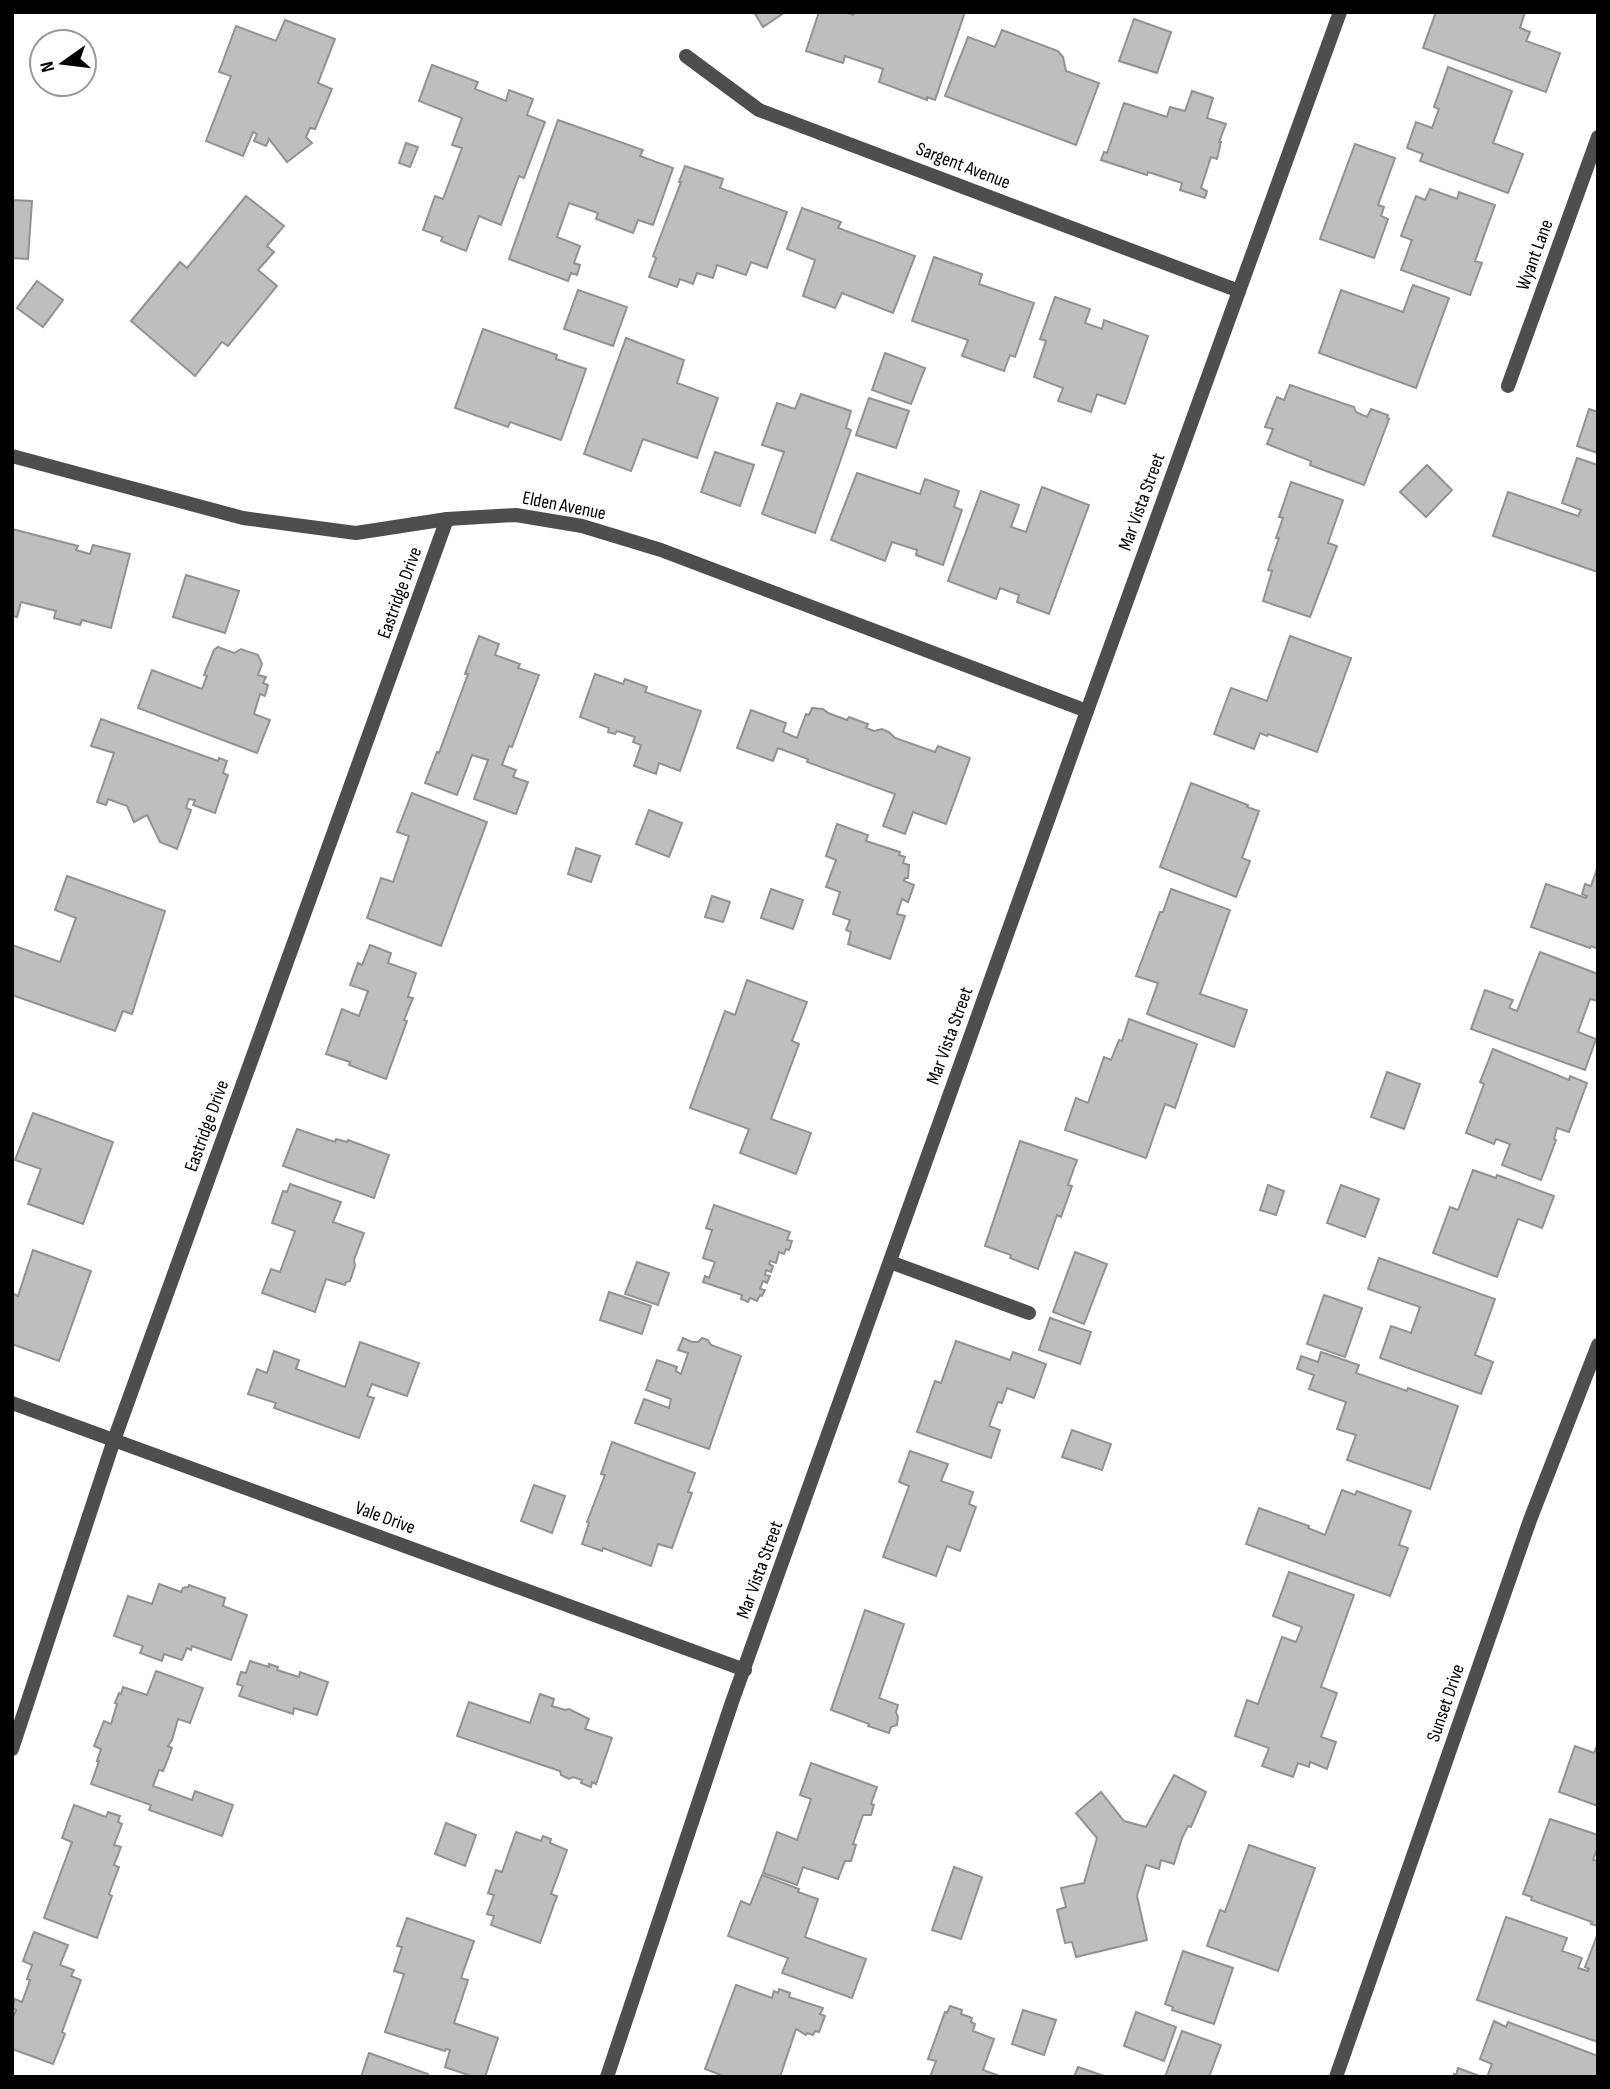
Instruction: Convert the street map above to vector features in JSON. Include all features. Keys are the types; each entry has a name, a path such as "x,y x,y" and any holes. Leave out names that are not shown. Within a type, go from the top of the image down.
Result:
{"street":[{"name":"Mar Vista Street","path":"607,2077 732,1702 1340,12"},
{"name":"Sargent Avenue","path":"686,56 759,110 1238,291"},
{"name":"Wyant Lane","path":"1508,386 1598,136"},
{"name":"Elden Avenue","path":"12,456 243,518 356,533 447,519 516,515 582,526 661,550 1087,711"},
{"name":"Eastridge Drive","path":"12,1749 114,1440 447,519"},
{"path":"890,1262 1029,1313"},
{"name":"Sunset Drive","path":"1336,2077 1530,1520 1598,1345"},
{"name":"Vale Drive","path":"12,1403 745,1670"}],"building":[{"path":"754,12 785,12 763,27"},
{"path":"819,12 845,12 853,15 855,12 965,12 935,100 927,97 927,100 879,82 883,69 845,56 843,63 806,51"},
{"path":"1436,12 1525,12 1520,28 1530,32 1526,41 1560,53 1546,92 1423,48"},
{"path":"1134,19 1171,32 1157,73 1119,61"},
{"path":"285,20 335,39 318,83 332,89 315,129 310,128 306,137 312,143 287,162 269,139 266,146 254,141 257,134 253,132 243,156 206,141 231,76 219,72 236,26 276,41"},
{"path":"1002,30 1058,51 1063,57 1066,71 1099,83 1076,145 945,96 968,37 995,47"},
{"path":"432,65 478,82 475,89 506,101 509,90 533,99 527,115 545,122 524,178 519,176 501,225 479,216 466,251 441,241 443,237 423,230 435,196 443,199 462,148 452,145 462,118 419,101"},
{"path":"1448,67 1512,91 1493,143 1523,154 1508,193 1420,161 1423,154 1407,148 1416,122 1432,128 1439,109 1434,107"},
{"path":"1192,91 1213,98 1207,118 1226,124 1219,142 1217,159 1211,157 1201,188 1207,191 1205,198 1180,190 1182,183 1101,160 1104,152 1107,153 1124,103 1167,117 1170,107 1185,111"},
{"path":"558,120 643,150 640,156 673,168 653,225 638,220 633,233 596,219 598,213 569,203 557,237 580,246 574,263 580,265 577,275 571,273 568,281 509,259"},
{"path":"406,143 418,147 410,167 399,163"},
{"path":"1355,144 1395,158 1378,205 1384,207 1381,216 1388,219 1374,258 1320,239"},
{"path":"685,166 723,179 720,188 787,212 767,268 751,262 746,275 717,265 713,278 697,273 693,284 680,279 677,287 649,277 656,258 653,256"},
{"path":"1430,189 1457,199 1459,192 1495,205 1475,261 1482,263 1470,295 1401,270 1412,240 1401,236 1416,196 1425,200"},
{"path":"246,196 284,226 267,246 274,252 258,270 277,286 228,346 222,342 195,376 131,321 180,262 187,268"},
{"path":"12,200 32,201 28,259 12,258"},
{"path":"802,208 841,222 838,228 915,256 893,313 842,293 835,308 803,296 815,260 787,249"},
{"path":"934,257 982,274 979,284 1034,303 1015,357 1010,355 1004,371 962,356 968,340 912,321"},
{"path":"37,281 63,300 43,327 17,308"},
{"path":"1413,285 1449,298 1416,388 1319,353 1341,290 1403,312"},
{"path":"578,290 627,307 613,346 564,329"},
{"path":"1055,297 1090,309 1085,323 1102,329 1104,320 1148,336 1125,404 1097,394 1091,412 1058,401 1063,388 1034,377 1046,341 1040,339"},
{"path":"483,329 557,355 556,359 586,369 561,440 510,422 508,427 455,408"},
{"path":"626,338 684,360 677,383 718,398 697,458 643,439 631,471 584,454"},
{"path":"885,353 925,368 911,404 872,390"},
{"path":"1290,385 1354,407 1356,412 1367,417 1371,409 1388,415 1389,419 1364,485 1310,465 1311,461 1267,444 1273,429 1265,427 1277,397 1284,400"},
{"path":"801,394 851,411 846,428 851,430 815,533 762,514 784,452 762,445 777,403 795,409"},
{"path":"869,398 909,411 896,448 856,435"},
{"path":"1589,409 1598,412 1598,453 1577,446"},
{"path":"715,452 754,465 740,506 701,492"},
{"path":"1577,458 1598,465 1598,572 1493,536 1508,492 1578,516 1581,510 1562,503"},
{"path":"1427,465 1452,490 1426,517 1400,492"},
{"path":"857,473 920,494 925,479 959,491 954,507 962,510 943,565 916,555 917,550 892,542 885,561 831,540"},
{"path":"1291,482 1343,500 1328,543 1337,546 1310,617 1263,601 1272,571 1268,570 1283,518 1279,517"},
{"path":"1042,487 1089,505 1049,614 1017,602 1019,595 1000,588 996,599 948,581 981,491 1019,505 1011,527 1026,532"},
{"path":"12,529 78,546 76,550 90,554 93,545 130,554 111,628 82,620 80,625 54,618 56,611 21,602 17,617 12,616"},
{"path":"186,575 239,591 225,633 173,617"},
{"path":"479,636 499,644 495,655 520,664 518,668 539,675 512,747 509,746 502,765 516,770 513,777 528,782 516,814 474,799 488,760 472,755 457,795 425,783 437,752 439,753"},
{"path":"1290,636 1351,658 1317,752 1268,734 1267,736 1260,733 1254,749 1214,734 1231,688 1267,701"},
{"path":"218,647 234,653 241,649 258,655 262,664 258,675 266,677 263,683 268,685 265,696 260,694 254,714 270,720 257,753 138,708 152,670 202,689 207,676 204,675 214,650"},
{"path":"595,674 623,684 625,679 647,687 645,692 701,711 680,771 659,763 656,774 634,766 641,745 633,742 635,737 617,731 615,734 608,732 609,728 580,717"},
{"path":"812,708 823,709 847,720 849,717 868,724 866,728 874,731 882,729 895,738 935,752 938,746 970,758 946,824 913,812 905,834 883,826 895,794 807,762 808,759 778,748 773,761 737,748 751,710 786,723 783,732 797,738 806,714 809,715"},
{"path":"101,719 218,761 219,758 227,761 223,773 228,775 215,813 193,805 195,800 189,799 186,808 191,810 177,849 160,842 147,815 134,822 127,806 108,799 106,805 97,802 114,753 91,746"},
{"path":"1191,783 1259,811 1242,858 1250,861 1236,897 1160,867"},
{"path":"412,793 487,822 441,946 367,918 381,878 393,882 409,836 397,832"},
{"path":"649,810 682,823 669,857 636,844"},
{"path":"837,824 868,835 866,841 900,852 899,855 905,857 903,863 909,865 908,878 904,881 914,885 908,902 902,899 897,914 905,916 890,959 848,944 851,932 846,930 850,920 833,914 840,892 826,887 836,860 826,856"},
{"path":"576,848 600,856 591,882 568,874"},
{"path":"1598,866 1598,949 1531,927 1546,884 1586,898 1587,896 1582,894 1585,884 1591,886"},
{"path":"67,876 165,911 132,1014 123,1011 115,1031 12,995 12,945 60,962 76,918 55,910"},
{"path":"771,889 803,900 793,929 761,918"},
{"path":"1171,889 1230,910 1200,994 1247,1010 1234,1047 1147,1014 1158,983 1136,976"},
{"path":"712,896 730,902 723,922 705,917"},
{"path":"370,945 391,953 388,963 416,973 408,997 413,998 404,1020 407,1021 386,1079 326,1054 342,1009 359,1016 368,991 350,985 358,963 362,965"},
{"path":"1540,952 1598,974 1598,1001 1590,999 1578,1032 1596,1039 1585,1070 1471,1029 1485,990 1513,1000 1509,1008 1517,1011"},
{"path":"747,980 807,1002 792,1041 799,1044 771,1119 811,1133 796,1174 740,1153 749,1129 690,1108 725,1011 735,1015"},
{"path":"1129,1019 1197,1044 1175,1108 1165,1104 1146,1158 1065,1130 1076,1098 1088,1103 1104,1057 1111,1060 1119,1040 1122,1041"},
{"path":"1493,1049 1569,1080 1570,1076 1587,1083 1569,1132 1557,1128 1556,1140 1541,1180 1502,1165 1510,1144 1496,1139 1494,1144 1466,1133 1484,1084 1480,1082"},
{"path":"1387,1072 1420,1084 1404,1129 1371,1117"},
{"path":"33,1113 113,1142 83,1224 28,1204 41,1169 15,1160"},
{"path":"297,1129 335,1142 336,1139 348,1140 389,1155 374,1198 283,1166"},
{"path":"1020,1141 1077,1160 1068,1185 1072,1186 1061,1217 1057,1215 1038,1269 985,1246"},
{"path":"1473,1170 1496,1178 1497,1175 1554,1196 1542,1228 1518,1219 1497,1277 1433,1253 1450,1207 1458,1210"},
{"path":"290,1184 341,1202 333,1222 364,1233 350,1281 345,1285 326,1279 315,1312 262,1293 271,1269 280,1272 295,1231 272,1223 283,1191 287,1192"},
{"path":"1268,1185 1284,1191 1276,1215 1260,1210"},
{"path":"1341,1185 1379,1199 1365,1237 1327,1223"},
{"path":"714,1205 790,1232 787,1240 792,1241 789,1250 786,1249 784,1254 779,1252 776,1263 770,1261 769,1264 773,1266 771,1272 766,1270 765,1275 770,1276 767,1283 763,1281 760,1289 765,1290 757,1301 750,1298 748,1302 741,1299 742,1295 703,1282 705,1276 709,1278 715,1262 703,1258 712,1230 706,1228"},
{"path":"33,1250 91,1271 59,1361 12,1344 12,1293 18,1296"},
{"path":"1075,1252 1107,1264 1084,1324 1053,1312"},
{"path":"1379,1258 1495,1299 1475,1355 1493,1362 1481,1394 1380,1358 1391,1326 1411,1333 1420,1307 1368,1289"},
{"path":"637,1262 669,1273 658,1305 625,1294"},
{"path":"609,1292 651,1306 642,1334 600,1320"},
{"path":"1324,1295 1362,1308 1345,1357 1307,1344"},
{"path":"1050,1318 1091,1332 1080,1364 1039,1350"},
{"path":"683,1338 698,1342 702,1338 708,1340 711,1345 741,1356 709,1449 635,1423 644,1399 669,1408 671,1399 646,1390 657,1360 677,1367 676,1371 681,1374 688,1353 678,1350"},
{"path":"956,1341 1010,1360 1013,1352 1046,1364 1034,1398 1007,1388 1002,1403 998,1402 989,1426 1000,1430 991,1458 917,1432 935,1381 941,1383"},
{"path":"360,1342 419,1363 407,1396 372,1384 367,1396 374,1398 359,1438 274,1408 276,1403 248,1394 257,1369 267,1373 274,1351 299,1360 296,1369 345,1387"},
{"path":"1321,1352 1359,1365 1356,1373 1458,1406 1430,1489 1347,1460 1356,1435 1337,1429 1346,1402 1309,1389 1314,1375 1297,1369 1301,1356 1318,1362"},
{"path":"1072,1430 1111,1444 1102,1470 1062,1457"},
{"path":"612,1442 695,1473 688,1492 692,1493 672,1548 658,1544 651,1566 603,1548 602,1551 582,1544 589,1523 587,1522 605,1475 601,1474"},
{"path":"910,1451 948,1464 941,1481 973,1492 969,1504 976,1507 960,1551 947,1546 936,1576 883,1557 909,1486 899,1482"},
{"path":"534,1485 565,1496 552,1533 521,1521"},
{"path":"1342,1490 1355,1495 1357,1491 1411,1511 1399,1545 1408,1548 1390,1596 1246,1544 1259,1508 1309,1526 1308,1528 1325,1535"},
{"path":"1289,1572 1354,1595 1321,1687 1337,1693 1321,1737 1336,1742 1327,1769 1310,1762 1309,1767 1298,1763 1293,1777 1262,1766 1269,1748 1235,1736 1247,1700 1258,1704 1282,1637 1296,1642 1302,1627 1273,1616"},
{"path":"159,1584 181,1592 189,1585 225,1598 223,1606 247,1615 231,1660 192,1646 191,1650 187,1648 182,1660 164,1654 162,1661 140,1653 143,1646 114,1636 128,1596 152,1604"},
{"path":"865,1610 904,1624 879,1698 898,1705 897,1725 891,1727 889,1733 831,1710"},
{"path":"250,1661 269,1667 269,1664 278,1667 277,1670 299,1677 300,1672 328,1682 317,1715 294,1708 293,1714 239,1696 243,1686 237,1684 241,1672 246,1673"},
{"path":"156,1671 203,1688 190,1723 178,1719 168,1746 172,1748 163,1771 159,1770 153,1786 192,1800 195,1791 233,1805 222,1836 149,1810 151,1805 91,1784 101,1749 94,1746 104,1721 111,1724 119,1693 121,1694 123,1687 147,1695"},
{"path":"540,1694 554,1699 552,1706 569,1709 589,1719 585,1729 612,1738 596,1784 592,1782 591,1787 581,1783 582,1780 561,1775 560,1771 457,1736 469,1702 530,1723"},
{"path":"1598,1744 1598,1806 1559,1792 1575,1746 1594,1753"},
{"path":"811,1763 877,1787 871,1804 874,1805 871,1815 863,1815 853,1844 856,1845 851,1861 845,1861 838,1879 803,1867 797,1885 763,1873 777,1832 797,1840 811,1799 800,1795"},
{"path":"1174,1775 1206,1792 1191,1827 1188,1826 1182,1838 1174,1864 1161,1860 1159,1869 1146,1865 1137,1896 1147,1940 1076,1957 1072,1942 1065,1943 1057,1910 1066,1907 1061,1888 1084,1883 1097,1838 1076,1813 1101,1792 1124,1821 1146,1827"},
{"path":"74,1805 106,1817 108,1812 120,1816 118,1822 122,1824 114,1845 121,1847 114,1865 119,1867 97,1938 44,1918 72,1842 62,1838"},
{"path":"1550,1819 1598,1835 1598,1847 1593,1860 1598,1861 1598,1926 1531,1900 1532,1897 1523,1894"},
{"path":"446,1823 476,1835 465,1866 435,1854"},
{"path":"516,1832 541,1841 543,1836 551,1839 550,1843 567,1850 551,1894 557,1896 540,1943 491,1925 494,1916 487,1914 494,1895 488,1893 496,1870 502,1872"},
{"path":"1249,1845 1315,1868 1278,1971 1207,1946 1220,1910 1225,1912"},
{"path":"954,1867 982,1877 961,1939 932,1930"},
{"path":"762,1875 818,1899 805,1937 866,1959 852,1998 782,1973 788,1958 728,1936 741,1901 750,1905"},
{"path":"1506,1917 1567,1938 1562,1951 1582,1958 1578,1968 1588,1971 1585,1967 1598,1933 1598,2042 1477,2000"},
{"path":"407,1918 474,1941 461,1978 468,1980 454,2023 498,2038 485,2077 474,2077 445,2067 450,2050 445,2051 385,2032 404,1974 394,1971 402,1947 397,1946"},
{"path":"34,1932 68,1945 60,1965 74,1970 71,1976 81,1980 53,2064 12,2049 12,2020 16,2010 12,2007 15,1999 22,2002 30,1980 27,1979 32,1965 23,1961"},
{"path":"1183,1951 1233,1968 1214,2024 1172,2010 1173,2007 1165,2004"},
{"path":"736,1985 772,1998 774,1991 778,1993 779,1989 790,1993 789,1997 823,2008 820,2014 825,2016 819,2032 806,2035 796,2029 780,2077 726,2077 705,2069"},
{"path":"950,2006 962,2010 961,2014 972,2018 971,2022 975,2024 973,2031 994,2039 983,2070 1002,2077 930,2077 936,2061 928,2059 945,2012 947,2013"},
{"path":"1023,2010 1056,2020 1044,2055 1012,2044"},
{"path":"1136,2012 1176,2027 1164,2061 1124,2046"},
{"path":"1494,2021 1506,2027 1508,2022 1598,2056 1598,2077 1487,2077 1492,2064 1480,2059"},
{"path":"1182,2031 1221,2045 1209,2077 1165,2077"},
{"path":"369,2053 428,2074 427,2077 361,2077"},
{"path":"1078,2067 1107,2077 1074,2077"},
{"path":"1458,2068 1482,2077 1453,2077"}]}
